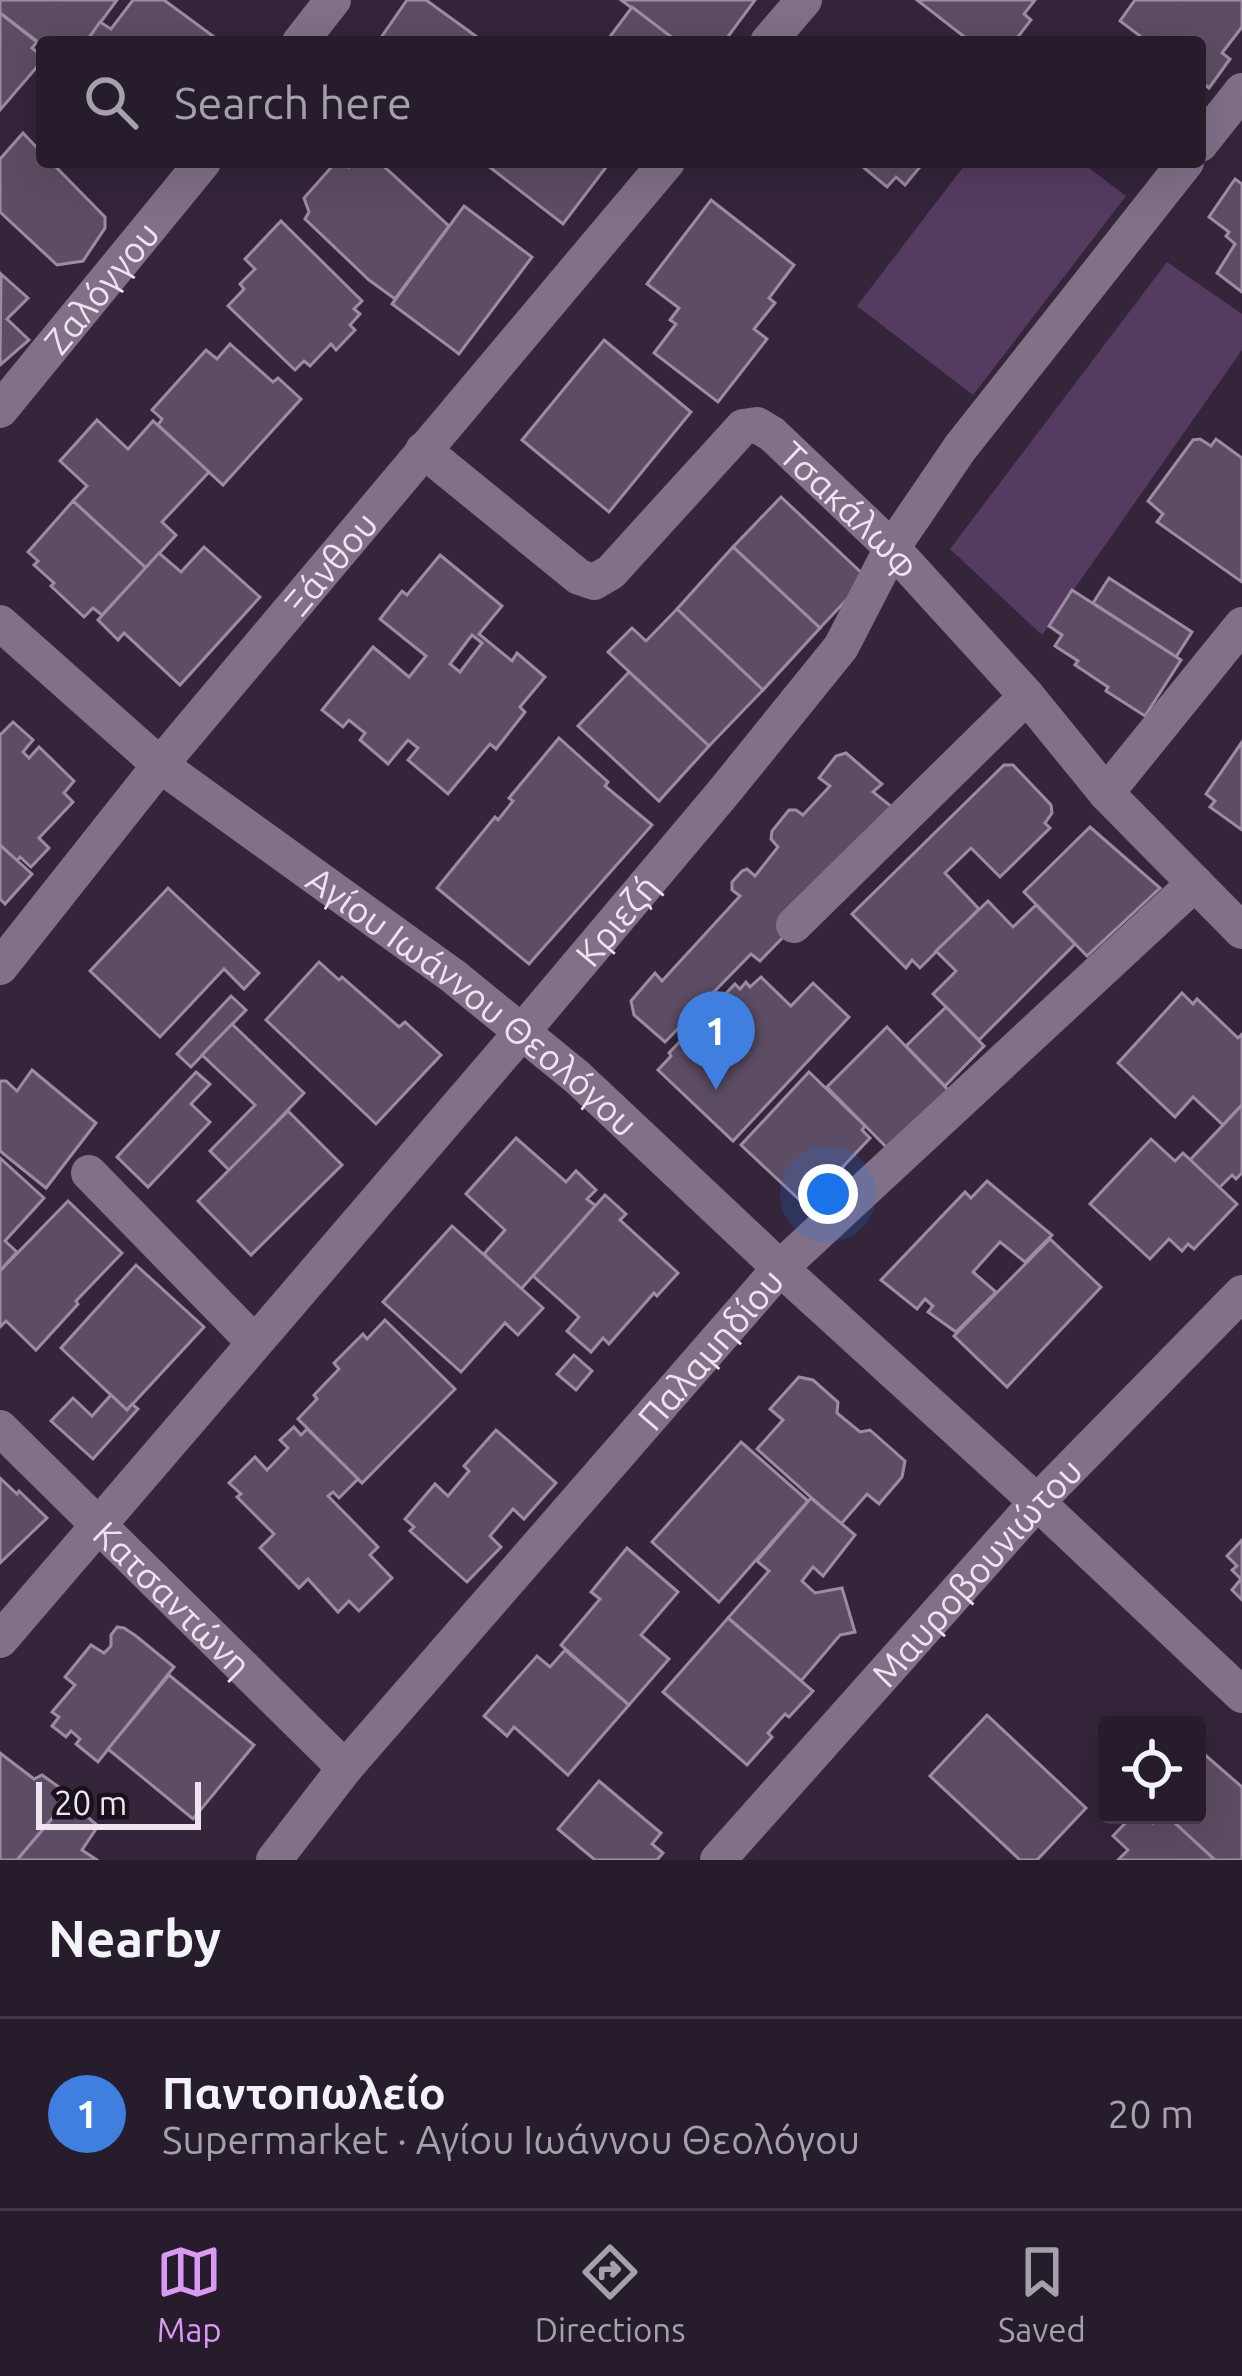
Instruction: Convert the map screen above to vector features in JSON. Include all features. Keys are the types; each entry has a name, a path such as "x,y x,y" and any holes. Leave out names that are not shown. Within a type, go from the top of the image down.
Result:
{"street":[{"path":"305,36 333,0"},
{"path":"773,36 804,0"},
{"path":"1206,136 1242,91"},
{"name":"Ζαλόγγου","path":"0,410 198,168"},
{"name":"Ξάνθου","path":"0,968 160,766 662,168"},
{"name":"Κριεζή","path":"0,1640 521,1033 841,647 892,548 960,448 1181,168"},
{"name":"Τσακάλωφ","path":"423,450 579,577 594,582 611,572 742,427 757,424 892,548 1027,696 1106,794 1242,932"},
{"name":"Αγίου Ιωάννου Θεολόγου","path":"0,623 160,766 453,976 577,1077 1242,1695"},
{"path":"1106,794 1242,625"},
{"path":"794,925 1027,696"},
{"name":"Παλαμηδίου","path":"274,1860 345,1768 780,1268 1195,884"},
{"path":"89,1172 254,1342"},
{"name":"Μαυροβουνιώτου","path":"718,1860 1037,1502 1242,1293"},
{"name":"Κατσαντώνη","path":"0,1428 345,1768"}],"shaded area":[{"path":"962,168 1089,168 1126,196 973,395 857,306"},
{"path":"1167,262 1242,314 1242,350 1042,635 950,549"}],"building":[{"path":"0,0 117,0 90,36 36,36 36,40 0,13"},
{"path":"133,0 164,0 213,36 90,36 100,22 111,29"},
{"path":"407,0 426,0 476,36 382,36"},
{"path":"621,0 755,0 728,36 670,36"},
{"path":"917,0 1035,0 1024,14 1031,20 1019,36 963,36"},
{"path":"1135,0 1242,0 1242,27 1222,53 1230,59 1209,88 1206,36 1140,36 1120,21"},
{"path":"632,7 670,36 610,36"},
{"path":"0,13 36,41 32,48 36,68 0,110"},
{"path":"23,133 36,147 36,168 57,168 105,217 105,228 83,261 57,265 0,212 0,159"},
{"path":"331,168 386,168 449,226 395,299 305,219 309,212 304,198"},
{"path":"491,168 605,168 563,224"},
{"path":"864,168 919,168 905,185 896,177 887,187"},
{"path":"1235,179 1242,184 1242,292 1217,273 1235,244 1226,236 1229,232 1209,217"},
{"path":"711,200 794,265 769,298 775,303 754,329 767,339 718,402 654,353 676,324 670,320 679,308 647,284"},
{"path":"464,206 532,257 459,354 392,304"},
{"path":"281,221 362,301 354,309 360,314 350,325 355,330 336,350 331,344 310,366 304,361 295,370 228,306 255,269 245,259"},
{"path":"1,274 28,298 7,319 29,340 0,365"},
{"path":"604,340 691,412 609,512 522,440"},
{"path":"230,344 273,382 278,378 301,399 223,485 158,425 162,419 152,410 206,350 217,359"},
{"path":"97,420 128,449 153,421 209,472 162,522 176,535 146,568 73,501 87,486 60,461"},
{"path":"1216,439 1242,458 1242,582 1157,522 1163,514 1148,501 1193,440 1211,446"},
{"path":"781,497 867,578 820,628 733,547"},
{"path":"73,501 146,568 102,615 93,608 84,617 51,586 54,583 34,565 38,561 28,552"},
{"path":"204,547 260,597 180,685 124,633 118,640 98,620 159,553 181,572"},
{"path":"733,547 820,628 763,690 677,609"},
{"path":"440,555 502,606 479,634 512,661 517,653 545,677 520,707 525,712 496,749 490,744 448,794 408,760 418,748 408,740 388,764 360,740 365,733 349,720 343,727 322,710 373,647 409,677 426,656 380,619 402,591 407,595","holes":["472,635 482,643 460,672 450,664"]},
{"path":"1109,578 1192,632 1176,657 1093,603"},
{"path":"1072,590 1181,660 1145,716 1106,691 1108,687 1055,646 1062,635 1049,626"},
{"path":"677,609 763,690 709,746 608,652 632,628 646,641"},
{"path":"629,672 709,746 659,801 578,726"},
{"path":"13,722 33,740 23,752 29,758 39,747 74,781 64,793 73,802 39,838 49,848 31,867 0,845 0,735"},
{"path":"559,738 608,782 605,786 652,825 529,964 437,888 495,817 498,820 513,801 509,798"},
{"path":"1242,742 1242,830 1210,807 1215,801 1206,794"},
{"path":"846,753 882,784 873,792 892,807 887,830 760,961 751,954 665,1042 634,1015 631,1001 655,973 662,981 740,896 732,890 732,882 747,869 755,876 778,847 771,839 772,831 789,810 803,815 830,786 819,778 836,756"},
{"path":"1004,765 1013,765 1051,805 1045,823 1050,828 1000,877 971,848 945,873 979,909 920,968 912,960 906,968 852,914"},
{"path":"1090,827 1160,888 1087,956 1024,892"},
{"path":"0,845 32,874 5,904 0,899"},
{"path":"168,888 259,973 244,989 224,969 160,1037 90,971"},
{"path":"988,901 1013,927 1036,905 1075,944 979,1040 933,994 956,971 936,951"},
{"path":"319,962 399,1027 405,1022 441,1055 376,1124 266,1020"},
{"path":"761,977 791,1006 813,983 849,1017 733,1141 658,1070 735,984 740,989 746,982 750,987"},
{"path":"1182,993 1193,1004 1197,999 1238,1038 1242,1034 1242,1105 1223,1125 1193,1097 1175,1117 1118,1063"},
{"path":"231,996 246,1010 191,1067 177,1054"},
{"path":"946,1007 984,1046 945,1086 906,1046"},
{"path":"232,1024 304,1093 230,1171 210,1151 255,1105 202,1055"},
{"path":"887,1027 951,1093 891,1152 827,1087"},
{"path":"32,1070 96,1123 46,1188 0,1151 0,1081 17,1091"},
{"path":"196,1072 210,1084 191,1104 210,1122 148,1187 117,1157"},
{"path":"809,1072 865,1126 862,1130 870,1138 806,1206 741,1145"},
{"path":"1242,1105 1242,1173 1236,1179 1232,1175 1219,1188 1190,1160"},
{"path":"288,1111 342,1165 251,1255 198,1201"},
{"path":"516,1138 566,1182 576,1171 596,1190 587,1199 596,1206 521,1289 484,1254 505,1230 466,1194"},
{"path":"1151,1139 1175,1161 1183,1153 1237,1204 1194,1249 1188,1244 1182,1251 1169,1239 1150,1259 1090,1204"},
{"path":"0,1158 44,1198 5,1241 17,1252 0,1271"},
{"path":"987,1181 1052,1235 1025,1262 1000,1242 973,1272 996,1292 956,1332 928,1312 933,1306 925,1299 917,1309 881,1280 965,1192 971,1198"},
{"path":"605,1195 626,1214 620,1220 678,1273 609,1344 603,1338 591,1352 567,1331 579,1317 533,1276"},
{"path":"68,1201 122,1253 36,1350 6,1321 0,1327 0,1271"},
{"path":"452,1226 543,1308 518,1335 505,1323 461,1372 383,1302"},
{"path":"1050,1239 1101,1287 1007,1387 954,1336"},
{"path":"136,1265 204,1327 127,1410 61,1348"},
{"path":"385,1320 455,1389 362,1483 298,1419 339,1369 334,1363"},
{"path":"574,1355 592,1371 576,1390 557,1374"},
{"path":"799,1377 813,1380 838,1402 837,1413 860,1432 870,1430 905,1461 902,1477 879,1504 867,1494 841,1524 757,1449 783,1420 770,1409"},
{"path":"111,1395 127,1410 132,1404 138,1409 93,1459 51,1421 73,1398 92,1416"},
{"path":"294,1427 301,1435 307,1429 358,1479 339,1498 333,1492 328,1496 378,1547 370,1555 392,1578 359,1611 349,1601 338,1612 308,1579 299,1588 260,1548 274,1534 229,1483 255,1457 267,1470 288,1448 280,1440"},
{"path":"496,1430 556,1483 524,1519 513,1509 490,1536 501,1547 467,1582 410,1531 414,1527 405,1519 435,1484 448,1496 469,1471 464,1466"},
{"path":"741,1442 808,1501 719,1602 652,1542"},
{"path":"0,1478 47,1518 0,1563"},
{"path":"811,1498 855,1535 823,1576 813,1567 802,1581 815,1593 842,1588 855,1632 840,1635 801,1681 728,1618 769,1571 757,1561"},
{"path":"1242,1540 1242,1600 1232,1590 1241,1579 1232,1570 1237,1566 1227,1556"},
{"path":"627,1548 678,1592 641,1635 669,1659 629,1705 561,1645 600,1599 591,1592"},
{"path":"728,1618 813,1691 768,1733 772,1737 747,1765 663,1692"},
{"path":"117,1627 174,1667 98,1762 76,1744 80,1739 71,1731 66,1737 52,1726 59,1717 52,1712 75,1685 65,1677 91,1645 104,1653"},
{"path":"565,1650 629,1705 568,1775 514,1727 507,1736 484,1716 537,1656 550,1667"},
{"path":"169,1675 254,1745 193,1819 108,1749"},
{"path":"987,1715 1086,1808 1037,1860 1020,1860 930,1776"},
{"path":"0,1753 34,1779 42,1775 63,1790 58,1794 68,1800 17,1860 0,1860"},
{"path":"1206,1756 1242,1787 1242,1860 1215,1860 1176,1824 1206,1824"},
{"path":"599,1781 661,1833 652,1844 663,1853 657,1860 595,1860 558,1829"},
{"path":"68,1800 98,1826 82,1850 97,1860 17,1860"},
{"path":"1124,1824 1176,1824 1215,1860 1118,1860 1128,1850 1113,1836"}],"place":[{"name":"Παντοπωλείο","path":"716,1090"}]}
